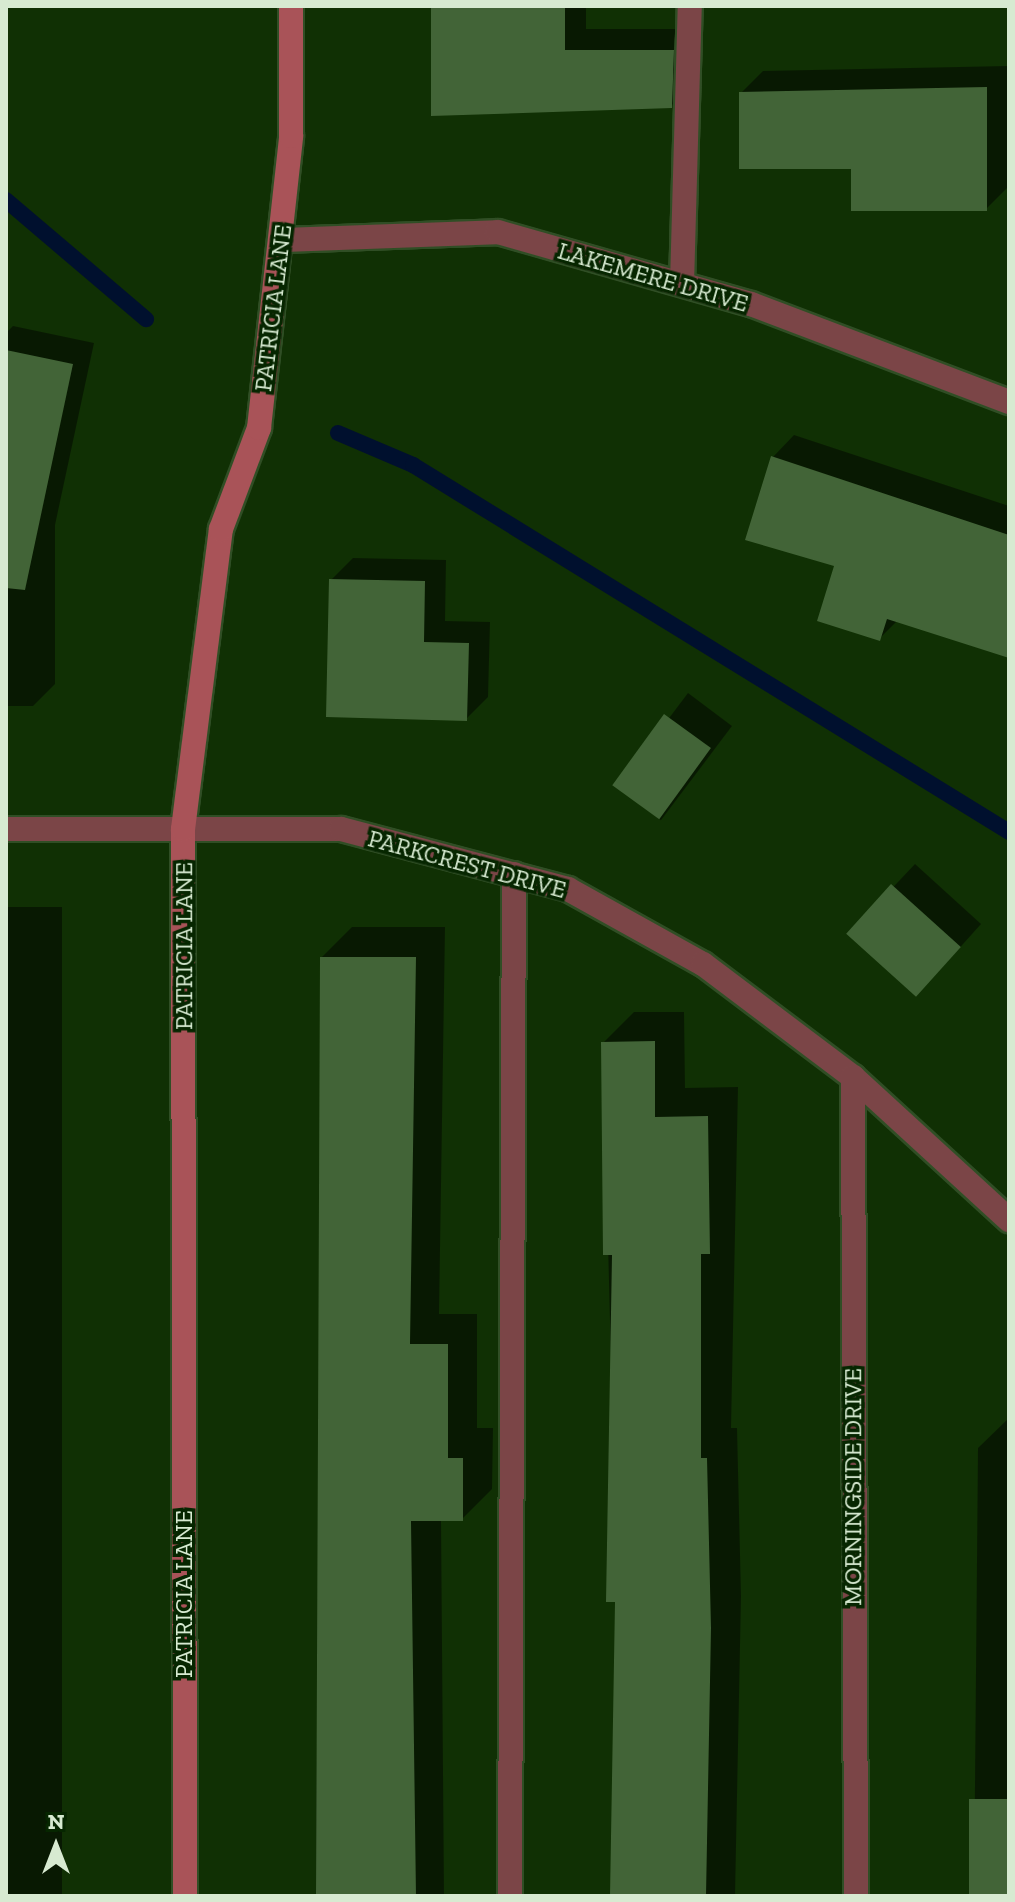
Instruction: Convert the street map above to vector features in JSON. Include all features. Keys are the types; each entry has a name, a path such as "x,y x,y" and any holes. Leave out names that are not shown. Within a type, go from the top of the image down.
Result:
{"street":[{"name":"PATRICIA LANE","path":"185,1896 183,829 221,529 259,428 282,240 291,6"},
{"path":"682,284 690,6"},
{"name":"LAKEMERE DRIVE","path":"282,240 498,232 682,284 1009,402"},
{"name":"PARKCREST DRIVE","path":"6,829 341,829 568,889 703,964 853,1077 1009,1220"},
{"path":"510,1896 514,874"},
{"name":"MORNINGSIDE DRIVE","path":"853,1077 856,1896"}],"building":[{"path":"431,6 565,6 565,50 674,50 672,108 431,116"},
{"path":"987,87 987,211 851,211 851,169 739,169 739,92"},
{"path":"6,350 73,364 25,590 6,588"},
{"path":"771,456 1009,535 1009,658 887,619 880,641 817,621 834,566 745,540"},
{"path":"329,579 425,581 424,642 469,643 467,721 326,717"},
{"path":"664,714 711,748 659,819 612,785"},
{"path":"891,884 961,947 916,997 846,934"},
{"path":"320,957 416,957 410,1344 448,1344 448,1458 463,1458 463,1521 411,1521 416,1896 316,1896"},
{"path":"655,1041 655,1117 708,1116 710,1254 701,1254 701,1458 707,1458 711,1628 706,1896 610,1896 615,1602 606,1602 612,1255 603,1255 601,1042"},
{"path":"969,1799 1009,1799 1009,1896 969,1896"}],"waterway":[{"path":"6,200 146,319"},
{"path":"338,433 413,465 1009,832"}]}
